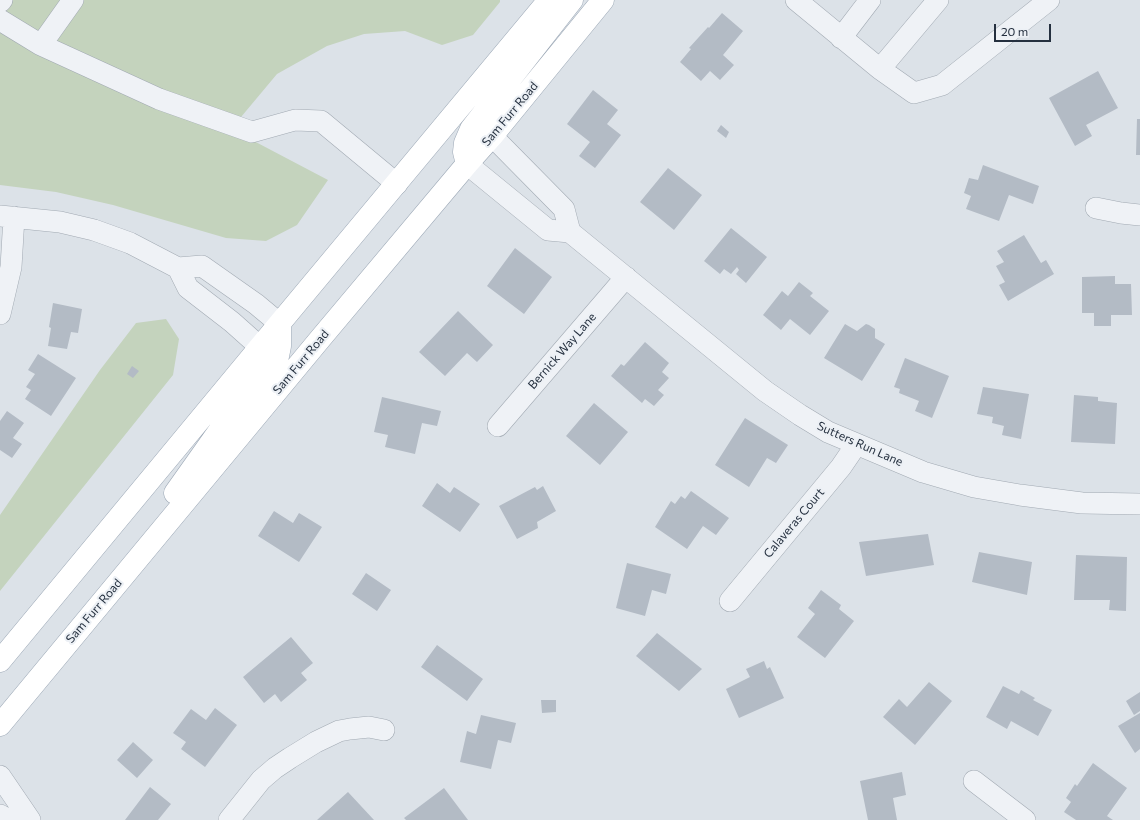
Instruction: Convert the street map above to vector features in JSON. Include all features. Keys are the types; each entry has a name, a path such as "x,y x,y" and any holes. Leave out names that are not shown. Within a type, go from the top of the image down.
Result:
{"main road":[{"path":"0,661 549,0"},
{"path":"467,164 464,152 471,129 572,0"},
{"name":"Sam Furr Road","path":"0,725 320,339 492,136 604,0"},
{"path":"77,632 219,431 278,356 280,346 280,324"}],"street":[{"path":"41,45 73,0"},
{"path":"796,0 880,69 914,93 942,85 1049,0"},
{"path":"841,38 870,0"},
{"path":"880,69 938,0"},
{"path":"0,20 41,45 159,99 252,132 295,120 321,121 397,184"},
{"path":"467,164 548,230 570,232 564,209 492,136"},
{"path":"1096,208 1140,215"},
{"path":"0,314 11,267 7,217 60,222 94,230 130,243 178,268 202,266 256,304 280,324"},
{"name":"Sutters Run Lane","path":"570,232 765,391 828,432 923,472 974,487 1082,503 1140,504"},
{"path":"178,268 188,288 232,322 260,347"},
{"name":"Bernick Way Lane","path":"498,426 626,277"},
{"name":"Calaveras Court","path":"730,601 841,467 856,444"},
{"path":"228,820 261,780 275,768 310,746 339,731 369,727 384,730"},
{"path":"0,776 30,820"},
{"path":"974,781 1025,820"},
{"path":"0,815 9,820"}],"green space":[{"path":"0,0 500,0 500,2 473,35 442,45 405,31 364,34 327,46 277,74 231,129 328,180 297,225 266,241 226,238 113,205 56,192 0,185"},
{"path":"166,319 179,339 173,375 0,591 0,515 100,370 136,323"}],"building":[{"path":"722,13 743,31 723,55 734,65 720,80 710,71 701,81 680,62 691,49 689,48"},
{"path":"1098,71 1118,108 1086,125 1092,136 1075,146 1049,98"},
{"path":"593,90 618,110 607,124 621,135 595,168 579,156 590,142 567,124"},
{"path":"1137,119 1140,119 1140,155 1136,155"},
{"path":"721,125 729,132 726,138 717,131"},
{"path":"983,165 1039,186 1033,204 1009,195 999,221 966,209 971,196 964,193 969,178 978,180"},
{"path":"668,168 702,195 674,230 640,202"},
{"path":"731,228 767,257 746,283 736,274 739,270 737,267 731,274 724,269 720,274 704,261"},
{"path":"1024,235 1041,263 1046,260 1054,274 1008,301 999,285 1005,282 996,266 1004,262 997,251"},
{"path":"515,248 552,277 524,314 487,286"},
{"path":"1115,276 1115,284 1131,284 1132,315 1111,315 1111,326 1094,326 1094,313 1082,313 1082,277"},
{"path":"799,282 813,293 810,296 829,311 810,335 790,319 781,330 763,315 782,291 788,296"},
{"path":"53,303 82,309 78,333 71,332 67,349 48,346 51,328 49,327"},
{"path":"458,311 493,345 477,362 467,353 445,376 419,352"},
{"path":"845,324 857,331 866,324 869,325 875,329 875,338 885,344 862,381 824,358"},
{"path":"645,342 669,363 662,372 669,378 658,390 664,395 654,406 645,399 642,403 611,376 621,364 624,366"},
{"path":"38,354 76,378 51,416 25,399 31,390 26,387 35,374 28,370"},
{"path":"905,358 949,376 932,418 915,411 919,401 899,393 900,389 894,387"},
{"path":"132,366 139,371 133,378 127,374"},
{"path":"983,387 1029,394 1021,439 1002,435 1004,426 992,423 993,417 977,414"},
{"path":"1074,395 1098,397 1098,401 1117,403 1115,444 1071,442"},
{"path":"382,397 441,411 437,426 422,423 415,454 385,447 388,435 374,432"},
{"path":"594,403 628,432 600,465 566,436"},
{"path":"7,411 24,423 13,438 22,444 12,458 0,450 0,421"},
{"path":"745,418 788,445 776,463 767,458 749,487 715,465"},
{"path":"437,483 450,493 454,487 480,504 460,532 422,506"},
{"path":"543,486 556,511 537,522 538,528 517,539 499,506 535,487 537,490"},
{"path":"691,491 729,518 716,535 703,526 687,549 655,527 671,501 675,504 681,496 685,499"},
{"path":"274,511 293,523 299,513 322,527 299,562 258,536"},
{"path":"928,534 934,565 866,576 859,542"},
{"path":"979,552 1032,562 1027,595 972,582"},
{"path":"1076,555 1127,557 1126,611 1109,610 1110,600 1074,600"},
{"path":"627,563 671,574 666,594 652,590 645,616 616,608"},
{"path":"366,573 391,590 377,611 352,594"},
{"path":"821,590 841,605 839,609 854,621 825,658 797,637 815,614 808,608"},
{"path":"657,633 702,669 679,691 636,656"},
{"path":"291,637 313,663 301,673 307,680 281,702 275,694 264,703 243,677"},
{"path":"437,645 483,679 467,701 421,667"},
{"path":"764,661 767,669 770,667 784,698 739,718 726,689 750,677 746,669"},
{"path":"929,682 952,701 915,745 883,717 899,699 907,707"},
{"path":"1003,686 1019,694 1021,690 1035,698 1033,700 1052,710 1038,736 1011,721 1007,729 986,717"},
{"path":"1140,692 1140,711 1134,715 1126,701"},
{"path":"541,700 556,700 556,712 542,713"},
{"path":"215,708 237,725 205,767 181,749 186,742 173,733 191,709 206,720"},
{"path":"1140,713 1140,749 1135,753 1118,726"},
{"path":"481,715 516,723 511,743 498,740 491,769 460,762 467,731 476,734"},
{"path":"133,742 153,760 137,778 117,760"},
{"path":"1093,763 1127,788 1107,816 1113,820 1076,820 1064,812 1071,802 1066,798 1075,784 1077,786"},
{"path":"902,772 906,795 893,798 897,820 868,820 860,781"},
{"path":"150,787 171,804 158,820 125,820"},
{"path":"444,788 468,820 406,820 404,818"},
{"path":"348,792 374,820 317,820"}]}
